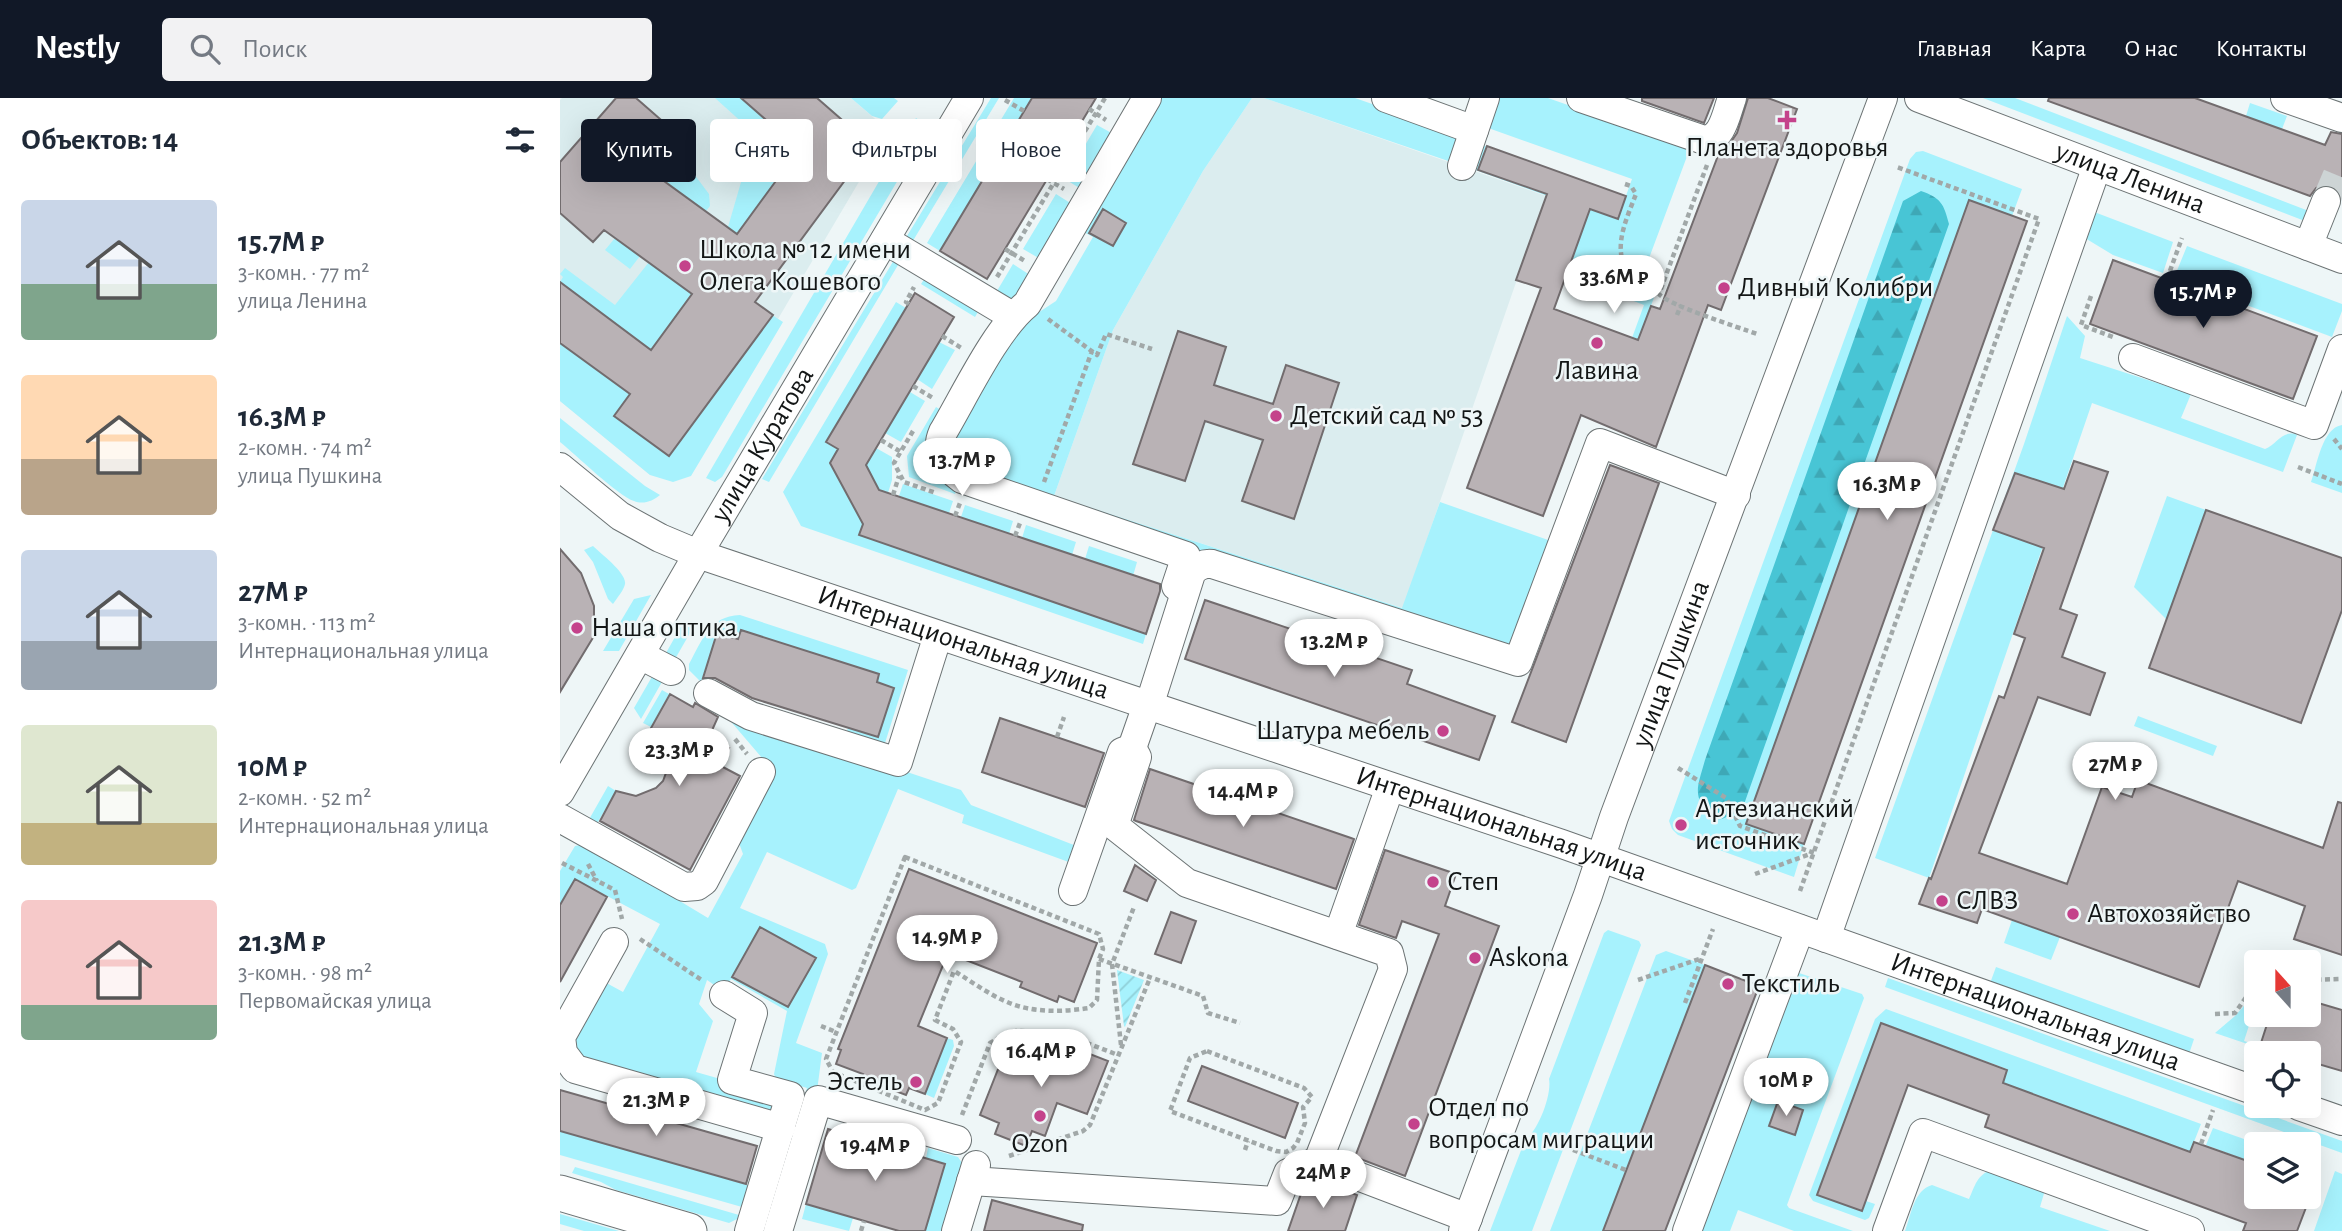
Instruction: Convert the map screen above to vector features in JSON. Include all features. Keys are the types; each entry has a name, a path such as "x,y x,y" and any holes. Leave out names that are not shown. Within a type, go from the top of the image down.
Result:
{"main road":[{"path":"560,1193 629,1222 690,1231"}],"street":[{"name":"улица Куратова","path":"560,798 698,554 969,98"},
{"path":"1147,98 943,432 939,440 939,450 947,467 962,479 1186,556 1132,748 1137,757 1115,823 1116,827 1187,883 1389,953 1393,969 1318,1161"},
{"path":"1386,98 1474,130"},
{"path":"1462,166 1485,98"},
{"path":"1581,98 1704,140 1712,139 1719,133 1732,98"},
{"name":"улица Пушкина","path":"1466,1224 1883,98"},
{"name":"улица Ленина","path":"1919,98 2342,260"},
{"path":"2285,98 2342,118"},
{"path":"1687,1231 1813,934 2097,166"},
{"path":"2308,246 2326,201"},
{"path":"885,240 1019,310"},
{"path":"2133,358 2314,425 2342,349"},
{"path":"1145,704 1191,574 1205,564 1518,662 1600,443 1736,495"},
{"name":"Интернациональная улица","path":"560,467 620,516 660,538 698,554 1600,858 2244,1087"},
{"path":"708,693 751,716 898,762 938,635"},
{"path":"640,654 671,671"},
{"path":"1073,891 1122,752 1132,748"},
{"path":"560,798 684,887 697,886 704,881 761,772"},
{"path":"1338,935 1390,787"},
{"path":"618,935 561,1037 563,1053 575,1069 780,1128"},
{"path":"724,995 753,1013 732,1080 790,1096 749,1231"},
{"path":"778,1231 818,1100 959,1130"},
{"path":"2321,1114 2342,1121"},
{"path":"1887,1231 1923,1133 2190,1231"},
{"path":"957,1231 974,1172 1277,1201 1288,1173 1318,1161 1466,1224"}],"path":[{"path":"992,287 1105,98"},
{"path":"1004,100 1024,111"},
{"path":"1659,291 1719,133"},
{"path":"1800,891 2039,219 1897,167"},
{"path":"1625,184 1631,186 1636,194 1620,238 1622,258 1639,283 1659,291 1663,298 1757,334"},
{"path":"2167,279 2182,238"},
{"path":"909,304 906,302 915,286"},
{"path":"2091,296 2081,325 2101,333"},
{"path":"1677,315 1681,305"},
{"path":"1019,310 1097,355 1106,334 1152,349"},
{"path":"1043,485 1092,351"},
{"path":"881,440 901,452"},
{"path":"2298,467 2342,484"},
{"path":"893,495 900,474"},
{"path":"1057,737 1064,716"},
{"path":"732,735 761,772"},
{"path":"1678,768 1726,798 1740,827 1814,853"},
{"path":"1755,874 1814,853"},
{"path":"905,857 1099,933 1103,949 1099,959 1097,1000 1089,1008 1068,1011 1025,1008 1008,1003 954,971 935,1020 953,1029 961,1042 938,1103 929,1109 925,1110 833,1072 827,1059 836,1032 905,857"},
{"path":"562,863 615,890 622,916 618,935 724,995"},
{"path":"1122,1046 1112,964 1134,907"},
{"path":"1685,1003 1713,929"},
{"path":"1638,980 1702,957"},
{"path":"1099,959 1203,996 1208,1013 1240,1023"},
{"path":"2321,978 2341,976"},
{"path":"1005,1158 1083,1131 1090,1125 1150,978"},
{"path":"2215,1014 2235,1013 2244,1000"},
{"path":"821,1026 836,1032"},
{"path":"959,1130 962,1110 990,1043 998,1037 1016,1031 1058,1032 1118,1055"},
{"path":"1207,1051 1304,1088 1312,1097 1303,1107 1303,1133 1293,1148 1286,1152 1276,1151 1248,1141 1170,1111 1190,1058 1207,1051"},
{"path":"2201,1144 2213,1110"},
{"path":"1245,1150 1248,1141"},
{"path":"1573,1150 1626,1170"},
{"path":"861,1231 864,1220"}],"shaded area":[{"path":"715,98 741,98 765,119 738,119"},
{"name":"Школа № 12 имени Олега Кошевого","path":"851,98 875,119 827,119 827,182 859,182 687,473 650,475 560,401 560,100"},
{"path":"851,98 894,98 898,101 882,119 872,116"},
{"path":"991,98 999,98 986,119 978,119"},
{"path":"1014,98 1032,98 1019,119 1001,119"},
{"path":"1154,98 1252,98 1203,171 1113,330 1054,496 1402,608 1440,502 1551,541 1512,643 1498,648 1009,491 984,480 963,465 953,440 1021,324 1056,301 1093,237 1080,230"},
{"name":"Детский сад № 53","path":"1252,98 1264,98 1546,196 1403,608 1054,496 1113,330 1203,171"},
{"path":"1264,98 1355,98 1458,134 1454,163"},
{"path":"1494,98 1548,98 1684,146 1689,151 1642,277 1659,284 1607,425 1601,423 1644,305 1566,275 1589,211 1467,167 1475,143 1486,146 1479,169 1618,218 1632,179 1491,129 1489,127"},
{"path":"1983,98 2015,98 2314,213 2310,223"},
{"path":"2250,103 2287,116 2282,129 2246,116"},
{"path":"976,123 976,136 962,159 962,146"},
{"path":"1097,125 1117,136 1084,191 1070,182 1086,182 1086,144"},
{"path":"1923,151 2022,189 2012,216 1969,201 1746,823 1804,844 1794,877 1678,835 1669,821 1910,159 1916,152"},
{"path":"976,161 976,182 981,182 940,251 927,243"},
{"path":"696,177 709,194 710,206 706,211 666,182 696,182"},
{"path":"741,182 775,182 737,234 728,227"},
{"path":"879,182 897,182 722,477 715,482 706,478"},
{"path":"940,182 948,182 911,244 907,236"},
{"path":"1056,194 1075,206 1042,260 1023,249"},
{"path":"2089,210 2173,242 2163,273 2113,255 2080,235"},
{"path":"615,238 640,256 630,269 605,250"},
{"path":"2187,246 2342,304 2332,337 2174,278"},
{"path":"894,260 901,260 769,482 762,479"},
{"path":"649,262 692,294 668,362 560,282 563,277 560,274 565,268 615,305"},
{"path":"1013,264 1033,277 1013,301 994,296"},
{"path":"927,275 981,307 975,317 921,284"},
{"path":"896,302 906,308 826,441 838,449 830,464 857,513 867,514 859,535 1146,634 1143,644 801,526 783,492"},
{"path":"772,315 783,322 691,476 673,482 650,475 560,401 560,343 630,394"},
{"path":"2067,316 2085,336 2080,358 2191,394 2181,418 2265,449 2284,435 2297,435 2283,472 2092,403 1929,878 1875,858 2024,444"},
{"path":"939,342 955,350 932,389 917,379"},
{"path":"910,392 925,401 901,442 885,433"},
{"path":"936,407 946,413 920,458 920,470 958,484 955,494 909,477 907,456"},
{"path":"560,418 660,495 641,503 627,498 560,442"},
{"path":"2342,425 2342,493 2311,482 2325,440 2335,428"},
{"path":"876,448 892,457 892,480 888,493 879,490 866,465"},
{"path":"903,484 953,501 949,513 899,496"},
{"path":"2167,496 2206,510 2167,620 2134,587"},
{"path":"965,505 1013,521 1009,534 961,517"},
{"path":"1026,525 1076,542 1072,555 1022,538"},
{"path":"593,546 618,569 625,580 623,589 613,604 608,599 593,562 584,550"},
{"path":"1089,546 1137,562 1133,576 1085,559"},
{"path":"651,595 619,651 603,651 634,599"},
{"path":"740,615 908,670 885,743 845,737 848,728 878,737 894,688 877,682 879,674 741,630 738,639 717,633 701,682 689,670 689,664 703,639 721,620"},
{"path":"684,621 694,626 671,666 666,653"},
{"path":"667,673 641,719 634,708 653,675"},
{"path":"662,690 669,694 651,727 643,723"},
{"path":"721,710 961,790 971,805 1079,847 1074,864 962,823 964,815 898,789 856,888 852,890 767,852 740,908 825,944 828,954 796,1043 822,1053 817,1091 779,1180 807,1088 776,1079 774,1074 787,1011 731,979 723,991 707,980 699,1004 713,1021 696,1072 783,1097 776,1121 591,1068 572,1045 601,980 623,992 660,924 575,879 560,905 560,871 575,846 585,844 708,918 743,854 739,843 775,773"},
{"path":"2138,716 2217,746 2213,756 2134,726"},
{"path":"608,786 616,791 595,827 587,823"},
{"path":"2012,920 2029,926 2031,922 2051,929 2050,933 2060,937 2051,960 2004,943"},
{"path":"1608,930 1639,941 1641,945 1532,1231 1490,1231 1525,1140 1535,1129 1543,1112 1549,1079 1604,933"},
{"path":"1666,951 1705,965 1603,1231 1550,1231 1656,955"},
{"path":"1996,967 2194,1039 2188,1057 1989,986"},
{"path":"1117,970 1144,980 1125,1027 1124,1026"},
{"path":"1799,973 1862,994 1864,998 1787,1205 1853,1231 1794,1231 1738,1210 1730,1231 1697,1231 1795,976"},
{"path":"1888,978 2244,1106 2244,1117 1885,987"},
{"path":"2244,1006 2244,1027 2249,1027 2244,1043 2215,1033"},
{"path":"1886,1009 2201,1124 2190,1152 2003,1083 2007,1069 1881,1023 1817,1194 1861,1211 1866,1201 1875,1204 1869,1218 1865,1220 1813,1201 1809,1195 1875,1019"},
{"path":"947,1038 953,1040 954,1046 934,1098 925,1094"},
{"path":"2246,1118 2278,1118 2317,1132 2284,1132"},
{"path":"2213,1128 2244,1139 2244,1159 2206,1145"},
{"path":"560,1131 748,1185 742,1207 560,1155"},
{"path":"2321,1133 2342,1141 2342,1153 2321,1145"},
{"path":"928,1148 958,1157 964,1166 947,1231 925,1231 945,1164 926,1158"},
{"path":"575,1167 739,1215 729,1223 616,1190 572,1173"},
{"path":"1992,1170 2045,1190 2040,1207 2110,1231 1905,1231 1914,1204 1926,1188 1932,1185 1969,1199 1980,1178"},
{"path":"2335,1171 2342,1174 2342,1231 2314,1231"},
{"path":"806,1204 853,1218 849,1231 802,1219"},
{"path":"560,1214 619,1231 584,1231 560,1224"}],"green space":[{"path":"1921,191 1941,203 1949,224 1742,810 1714,820 1702,805 1698,792 1705,760 1903,201"}],"building":[{"path":"616,98 636,98 660,119 598,119"},
{"path":"741,98 817,98 841,119 827,119 827,182 844,182 755,302 773,315 669,456 614,416 630,394 560,343 560,282 651,350 692,294 604,230 593,242 560,213 560,162 581,138 581,182 665,182 737,234 775,182 813,182 813,119 765,119"},
{"path":"1032,98 1096,98 1083,119 1019,119"},
{"path":"1642,98 1714,98 1704,123 1642,101"},
{"path":"1748,98 1768,98 1797,109 1721,310 1708,305 1656,447 1581,415 1543,516 1467,488 1541,288 1516,280 1547,194 1478,170 1487,146 1626,196 1618,219 1590,209 1554,309 1638,340 1651,306 1660,309 1719,153 1737,133"},
{"path":"2049,98 2195,98 2325,145 2331,132 2342,134 2342,197 2339,190 2333,186 2324,185 2316,188 2310,196 2048,101"},
{"path":"981,182 1045,182 987,279 940,251"},
{"path":"1969,200 2027,221 1804,844 1746,824"},
{"path":"1103,209 1126,223 1113,246 1089,233"},
{"path":"2113,260 2317,336 2293,399 2090,324"},
{"path":"915,293 954,317 866,465 879,490 1160,584 1146,634 859,535 863,524 830,463 838,449 826,442"},
{"path":"1178,331 1226,347 1214,385 1273,404 1286,365 1339,383 1294,519 1242,501 1263,440 1205,421 1185,481 1133,464"},
{"path":"2074,461 2108,472 2060,609 2077,615 2062,657 2105,673 2090,715 2038,697 1979,853 2067,884 2102,787 2132,797 2138,780 2323,848 2338,802 2342,803 2342,955 2294,939 2305,906 2238,881 2199,987 1982,909 1977,923 1919,904 1929,878 1931,879 1999,696 2004,698 2025,638 2014,634 2044,548 1993,530 2015,473 2064,489"},
{"path":"1610,465 1659,483 1566,742 1512,722"},
{"path":"2206,510 2342,558 2342,610 2301,723 2149,668"},
{"path":"560,549 581,573 594,606 594,636 560,692"},
{"path":"1205,600 1412,670 1407,684 1495,716 1479,760 1185,659"},
{"path":"741,630 879,674 877,682 894,688 878,737 752,698 715,678 703,678 717,633 738,639"},
{"path":"670,694 693,707 695,703 718,717 709,737 729,748 719,765 740,776 690,870 600,821 616,791 636,796 656,788 663,781 670,762 669,752 665,742 651,728"},
{"path":"1000,718 1104,753 1085,807 982,772"},
{"path":"1150,769 1354,839 1336,889 1134,820"},
{"path":"1385,850 1456,874 1445,906 1499,926 1405,1176 1355,1157 1439,934 1402,921 1396,938 1359,925"},
{"path":"1135,865 1156,880 1147,901 1124,891"},
{"path":"909,869 1097,943 1074,1002 1059,996 1057,1002 1020,987 1022,982 948,953 918,1026 947,1038 925,1094 909,1088 906,1095 861,1078 863,1074 836,1064 841,1050 838,1049"},
{"path":"575,879 607,897 560,982 560,905"},
{"path":"1171,912 1196,921 1181,963 1155,954"},
{"path":"760,927 816,958 788,1007 732,977"},
{"path":"1705,965 1759,986 1665,1231 1603,1231"},
{"path":"2321,1004 2342,1010 2342,1071 2321,1065 2321,1041 2262,1041 2266,1027 2321,1027"},
{"path":"1881,1023 2007,1070 2003,1083 2190,1152 2194,1142 2244,1160 2244,1209 2305,1209 2297,1231 2243,1231 2246,1223 1985,1127 1989,1115 1908,1085 1862,1211 1817,1195"},
{"path":"1046,1037 1108,1061 1087,1114 1057,1103 1045,1136 1032,1131 1026,1146 995,1134 999,1123 980,1115 1006,1049 1037,1061"},
{"path":"1202,1066 1298,1103 1285,1138 1188,1101"},
{"path":"560,1090 757,1146 746,1184 560,1131"},
{"path":"1778,1101 1803,1110 1795,1135 1769,1126"},
{"path":"828,1129 945,1164 925,1231 899,1231 806,1204"},
{"path":"1306,1184 1328,1191 1330,1185 1357,1195 1345,1231 1288,1231"},
{"path":"992,1200 1083,1225 1082,1231 984,1231"}],"tunnel":[{"path":"2326,201 2342,163"}],"place":[{"name":"Планета здоровья","path":"1787,120"},
{"name":"Школа № 12 имени Олега Кошевого","path":"685,266"},
{"name":"Дивный Колибри","path":"1724,288"},
{"name":"Лавина","path":"1597,343"},
{"name":"Детский сад № 53","path":"1276,416"},
{"name":"Наша оптика","path":"577,628"},
{"name":"Шатура мебель","path":"1443,731"},
{"name":"Артезианский источник","path":"1681,825"},
{"name":"Степ","path":"1433,882"},
{"name":"СЛВЗ","path":"1942,901"},
{"name":"Автохозяйство","path":"2073,914"},
{"name":"Askona","path":"1475,958"},
{"name":"Текстиль","path":"1728,984"},
{"name":"Эстель","path":"916,1082"},
{"name":"Ozon","path":"1040,1116"},
{"name":"Отдел по вопросам миграции","path":"1414,1124"}]}
